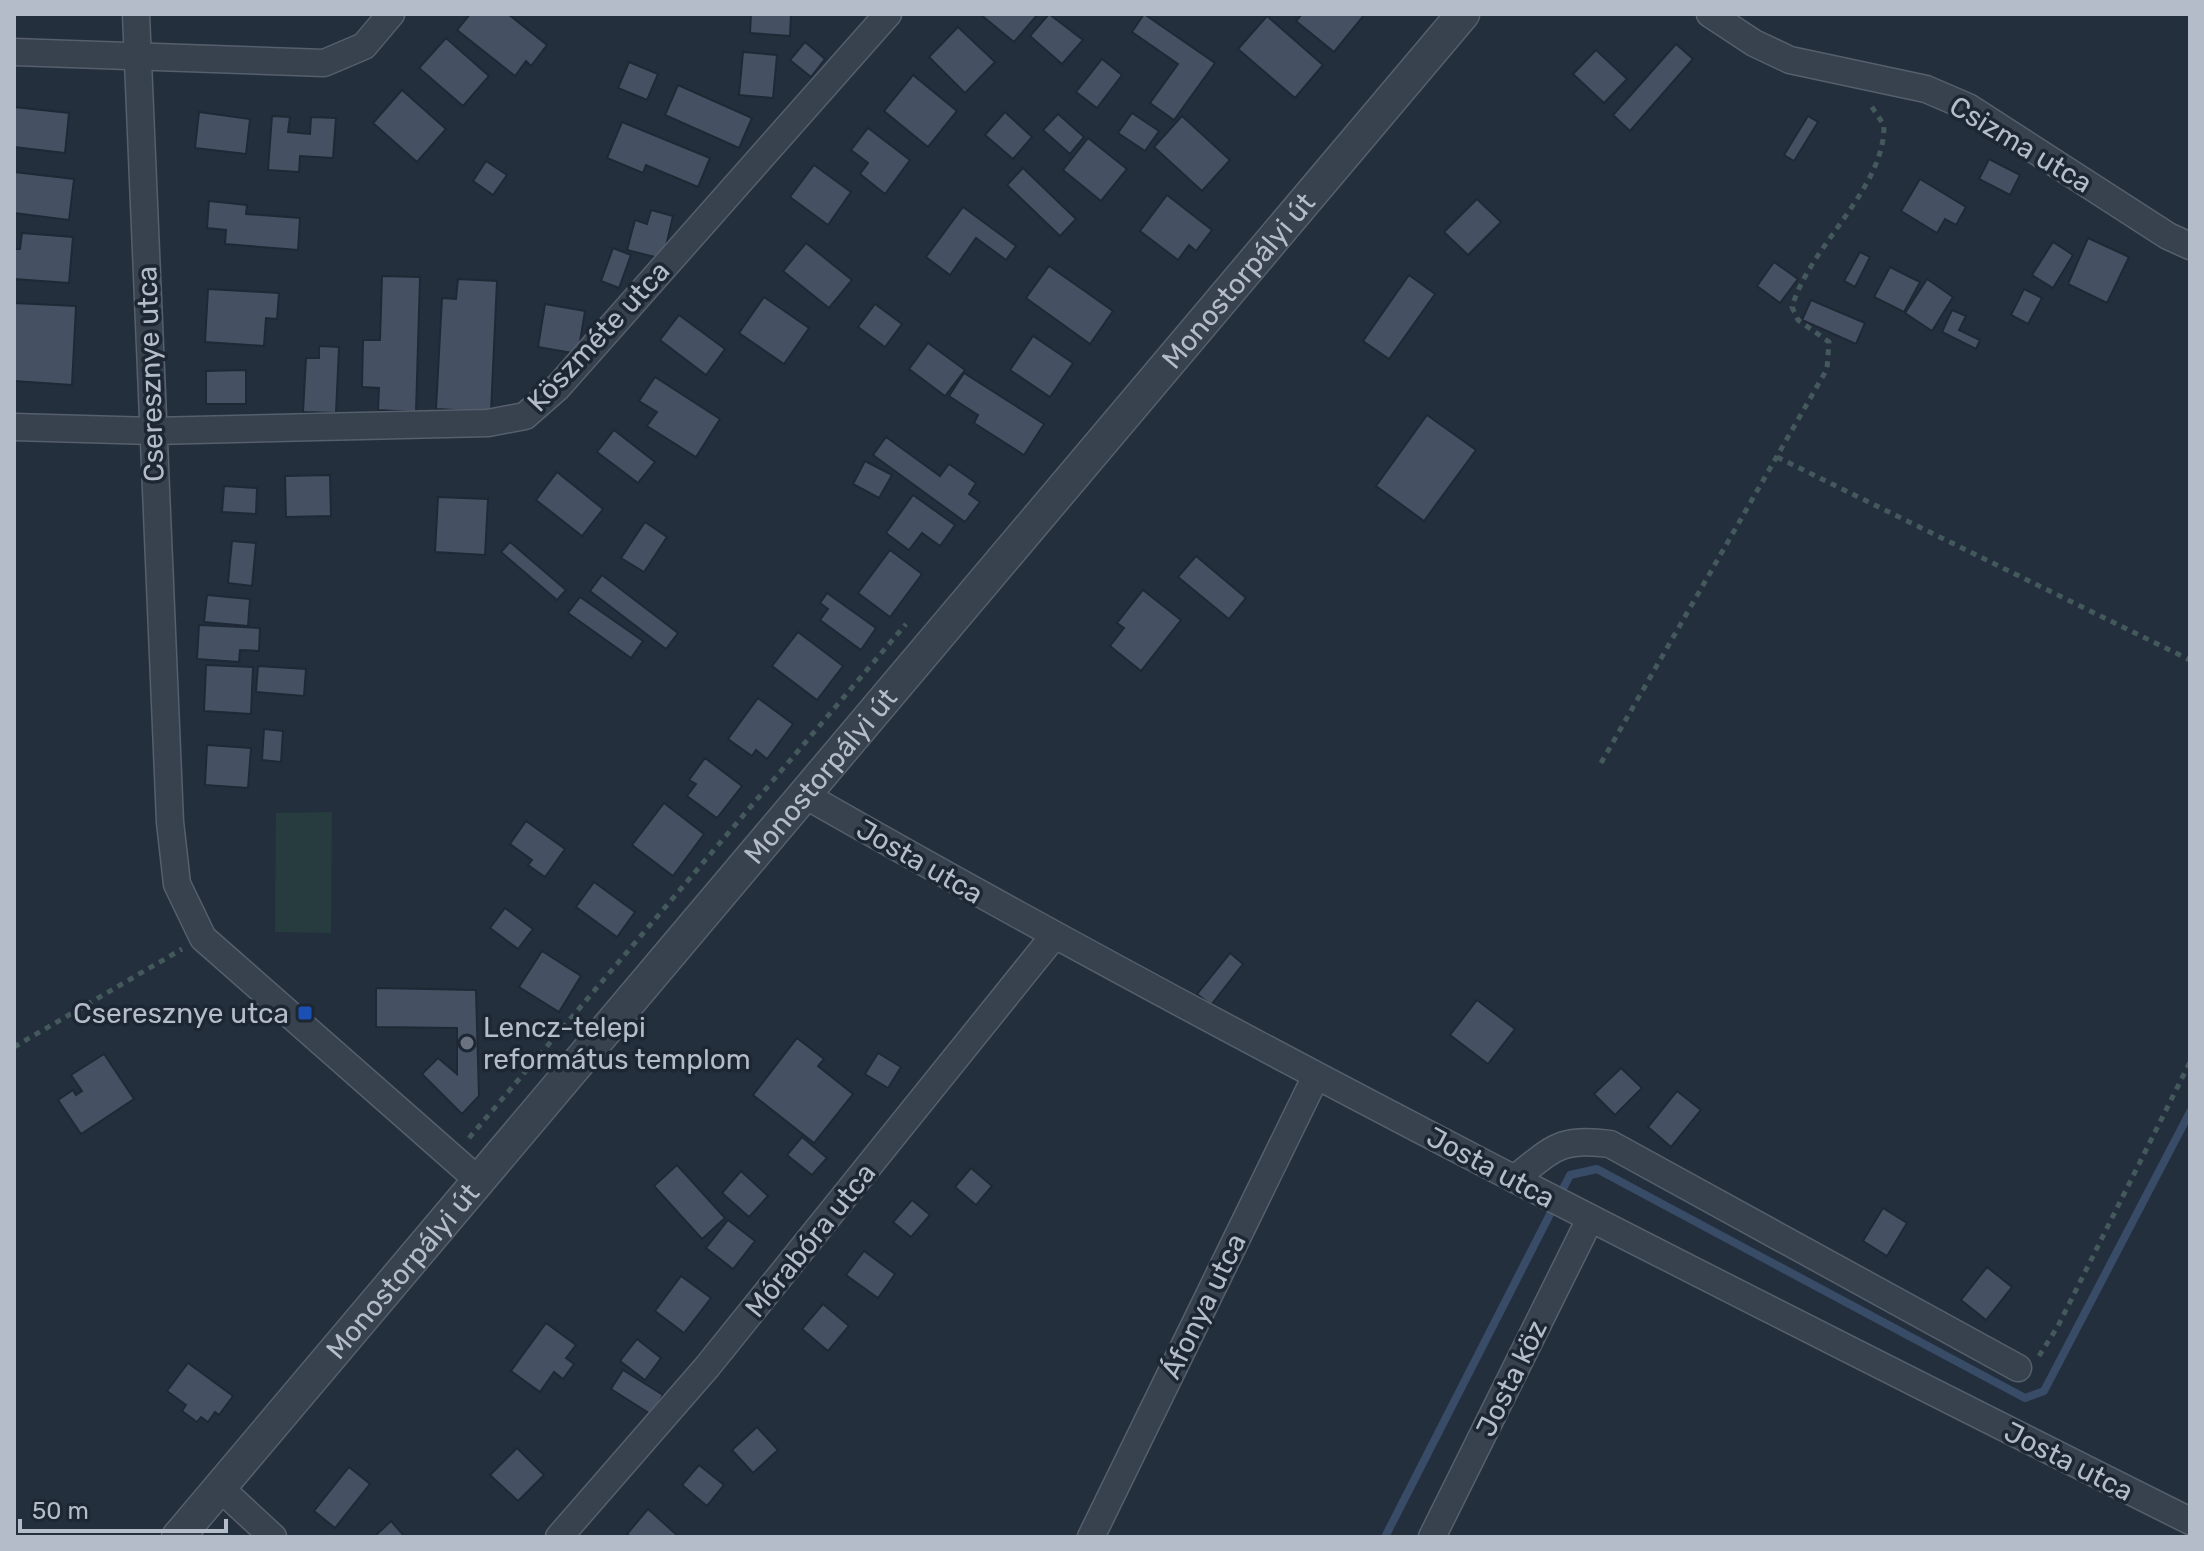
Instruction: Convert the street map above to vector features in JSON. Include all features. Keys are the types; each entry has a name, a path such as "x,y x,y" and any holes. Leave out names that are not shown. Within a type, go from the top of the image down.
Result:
{"street":[{"name":"Cseresznye utca","path":"136,14 170,822 177,884 203,938 478,1180"},
{"path":"14,52 324,63 364,46 391,14"},
{"name":"Köszméte utca","path":"14,427 153,431 488,423 525,416 558,387 888,14"},
{"name":"Monostorpályi út","path":"178,1537 1463,14"},
{"name":"Csizma utca","path":"1710,14 1754,43 1790,60 1926,89 1968,107 2168,236 2190,246"},
{"name":"Josta utca","path":"803,794 1053,937 1316,1076 1579,1213 2190,1521"},
{"name":"Mórabóra utca","path":"559,1537 707,1367 1053,937"},
{"name":"Áfonya utca","path":"1091,1537 1316,1076"},
{"path":"1514,1179 1550,1152 1577,1140 1610,1144 2018,1368"},
{"name":"Josta köz","path":"1432,1537 1579,1213"},
{"path":"220,1488 273,1537"}],"path":[{"path":"1601,763 1827,369 1829,342 1798,320 1792,307 1796,292 1878,163 1884,139 1884,125 1873,107 1835,70"},
{"path":"1777,457 2190,660"},
{"path":"14,1047 138,972 203,938"},
{"path":"2018,1368 2042,1355 2190,1062"}],"green space":[{"path":"332,812 331,933 275,932 276,813"}],"building":[{"path":"470,14 508,14 547,45 531,66 526,61 515,76 457,30"},
{"path":"751,14 791,14 790,36 750,33"},
{"path":"980,14 1038,14 1014,42"},
{"path":"1049,14 1083,40 1062,64 1030,36"},
{"path":"1144,14 1215,63 1174,120 1150,103 1178,64 1132,32"},
{"path":"1302,14 1365,14 1334,52 1296,21"},
{"path":"1267,16 1323,65 1295,98 1238,49"},
{"path":"958,27 995,62 965,93 929,57"},
{"path":"446,38 489,76 463,106 419,68"},
{"path":"805,42 825,59 811,77 790,60"},
{"path":"1676,44 1693,59 1630,131 1613,115"},
{"path":"1596,50 1627,79 1604,103 1573,74"},
{"path":"743,52 777,55 773,98 739,95"},
{"path":"1102,59 1122,75 1097,108 1076,92"},
{"path":"629,62 658,74 647,100 618,88"},
{"path":"913,75 957,111 928,147 884,111"},
{"path":"678,85 752,118 739,148 665,115"},
{"path":"402,90 446,129 417,162 373,123"},
{"path":"14,107 69,113 65,153 14,147"},
{"path":"199,112 250,119 246,154 195,148"},
{"path":"1005,112 1032,137 1013,159 985,135"},
{"path":"1132,113 1159,131 1145,151 1118,133"},
{"path":"1058,114 1084,137 1070,154 1043,130"},
{"path":"272,116 290,117 288,132 310,134 311,117 336,118 333,158 300,156 299,172 268,170"},
{"path":"1182,116 1230,160 1202,191 1154,147"},
{"path":"1808,116 1818,122 1794,161 1784,155"},
{"path":"622,122 710,158 698,187 646,165 643,173 607,158"},
{"path":"868,128 910,160 885,194 860,174 868,163 851,150"},
{"path":"1088,138 1127,169 1101,201 1063,170"},
{"path":"1989,159 2020,175 2010,195 1979,179"},
{"path":"486,161 507,175 493,195 473,181"},
{"path":"814,165 851,192 828,225 790,197"},
{"path":"1023,168 1076,219 1060,236 1007,185"},
{"path":"14,172 74,179 69,220 14,213"},
{"path":"1920,179 1966,207 1956,225 1945,219 1937,233 1901,211"},
{"path":"1167,195 1212,230 1196,251 1189,245 1178,260 1140,231"},
{"path":"1477,199 1501,222 1468,255 1444,232"},
{"path":"209,201 247,205 246,214 300,218 298,250 225,244 226,230 207,228"},
{"path":"963,207 1016,246 1006,260 976,238 950,275 926,257"},
{"path":"651,210 673,216 663,259 627,250 635,220 647,224"},
{"path":"22,233 73,237 69,283 14,279 14,249 20,249"},
{"path":"2088,238 2129,257 2107,303 2068,284"},
{"path":"2053,242 2073,255 2053,288 2032,275"},
{"path":"806,243 852,280 829,308 783,271"},
{"path":"613,248 631,255 619,288 601,281"},
{"path":"1860,252 1870,257 1855,287 1844,281"},
{"path":"1774,262 1798,279 1780,303 1757,286"},
{"path":"1049,266 1113,311 1090,344 1026,298"},
{"path":"1890,267 1920,282 1904,312 1874,297"},
{"path":"1409,275 1435,294 1389,359 1363,341"},
{"path":"382,276 420,277 416,412 378,410 379,388 362,387 363,340 380,340"},
{"path":"458,279 497,281 491,412 436,409 442,298 456,299"},
{"path":"1927,279 1953,297 1932,331 1905,313"},
{"path":"208,289 279,293 277,319 266,318 264,346 205,342"},
{"path":"2024,289 2042,298 2028,324 2011,315"},
{"path":"764,297 809,328 784,364 739,333"},
{"path":"1811,300 1865,323 1856,344 1802,320"},
{"path":"14,303 76,306 72,385 14,381"},
{"path":"545,304 585,311 578,354 538,347"},
{"path":"875,304 902,324 885,347 858,327"},
{"path":"1952,310 1966,316 1959,330 1980,340 1976,349 1942,332"},
{"path":"679,315 725,349 706,375 660,340"},
{"path":"1033,336 1073,363 1050,397 1010,370"},
{"path":"928,343 965,370 945,396 909,369"},
{"path":"319,346 339,347 336,413 303,412 306,358 319,358"},
{"path":"246,370 246,404 206,404 206,371"},
{"path":"964,373 1044,424 1024,455 974,423 978,415 949,396"},
{"path":"655,377 720,419 696,457 647,426 657,412 639,401"},
{"path":"1427,415 1476,450 1424,521 1376,486"},
{"path":"614,430 655,462 638,483 597,452"},
{"path":"886,437 940,476 949,464 976,483 969,494 980,502 965,522 873,455"},
{"path":"865,461 892,475 879,498 853,484"},
{"path":"557,472 603,509 582,536 536,500"},
{"path":"330,475 331,516 286,517 285,476"},
{"path":"224,486 257,488 256,514 222,512"},
{"path":"913,495 955,525 940,546 922,533 909,550 886,533"},
{"path":"438,497 488,499 485,555 435,552"},
{"path":"645,522 667,537 644,572 621,558"},
{"path":"232,541 256,543 252,586 228,583"},
{"path":"510,542 566,590 557,600 501,552"},
{"path":"890,550 922,574 890,617 858,593"},
{"path":"1196,556 1246,598 1229,619 1178,577"},
{"path":"602,575 678,633 666,649 590,591"},
{"path":"1143,590 1181,620 1141,671 1110,646 1124,628 1117,623"},
{"path":"827,593 876,628 861,650 820,620 828,609 820,603"},
{"path":"207,595 250,599 248,626 204,622"},
{"path":"580,597 643,641 631,658 568,613"},
{"path":"199,625 260,628 259,651 240,650 239,662 197,659"},
{"path":"798,632 843,666 817,700 772,666"},
{"path":"206,665 253,667 251,714 204,711"},
{"path":"258,666 306,669 304,696 256,692"},
{"path":"758,698 793,724 767,759 756,750 752,756 728,739"},
{"path":"264,729 283,731 281,762 262,760"},
{"path":"207,745 251,748 248,788 205,785"},
{"path":"705,758 742,786 717,818 687,796 696,784 689,780"},
{"path":"664,803 704,834 673,876 632,845"},
{"path":"526,821 565,849 545,877 528,865 532,860 510,844"},
{"path":"594,882 635,912 617,937 576,907"},
{"path":"505,908 533,929 518,949 490,928"},
{"path":"542,951 581,976 559,1012 519,987"},
{"path":"1230,953 1243,964 1211,1005 1197,994"},
{"name":"Lencz-telepi református templom","path":"376,988 476,990 479,1096 462,1114 422,1074 438,1058 457,1074 457,1028 376,1027"},
{"path":"1477,1000 1515,1029 1488,1064 1450,1035"},
{"path":"797,1038 824,1059 818,1066 853,1094 814,1143 753,1095"},
{"path":"878,1053 901,1067 888,1088 865,1074"},
{"path":"104,1054 134,1099 81,1134 58,1100 73,1090 76,1095 82,1091 71,1075"},
{"path":"1621,1068 1642,1088 1615,1115 1594,1094"},
{"path":"1677,1091 1701,1110 1671,1147 1648,1127"},
{"path":"802,1137 827,1158 812,1175 787,1155"},
{"path":"677,1165 725,1218 702,1239 654,1186"},
{"path":"971,1168 992,1186 976,1205 955,1187"},
{"path":"741,1171 768,1196 749,1217 722,1193"},
{"path":"912,1200 930,1215 911,1237 893,1222"},
{"path":"1883,1208 1907,1223 1887,1256 1863,1241"},
{"path":"728,1220 755,1241 733,1269 706,1248"},
{"path":"864,1251 895,1274 878,1298 846,1275"},
{"path":"1987,1267 2012,1287 1986,1320 1961,1300"},
{"path":"681,1276 711,1298 684,1333 655,1311"},
{"path":"823,1304 849,1326 828,1351 802,1329"},
{"path":"546,1323 576,1345 566,1358 574,1364 563,1379 554,1372 540,1392 511,1371"},
{"path":"637,1339 661,1358 645,1380 620,1361"},
{"path":"188,1363 233,1396 219,1415 215,1412 208,1422 201,1417 197,1422 182,1411 186,1405 167,1391"},
{"path":"623,1370 663,1395 652,1415 611,1389"},
{"path":"757,1427 778,1450 753,1473 732,1450"},
{"path":"517,1448 544,1475 518,1501 490,1475"},
{"path":"699,1465 724,1485 707,1506 682,1485"},
{"path":"349,1467 370,1484 335,1528 314,1511"},
{"path":"648,1509 679,1537 631,1537 627,1534"},
{"path":"391,1521 405,1537 374,1537"}],"waterway":[{"path":"1385,1537 1570,1175 1597,1169 2025,1398 2044,1391 2190,1112"}],"place":[{"name":"Cseresznye utca","path":"305,1013"},
{"name":"Lencz-telepi református templom","path":"467,1043"}]}
